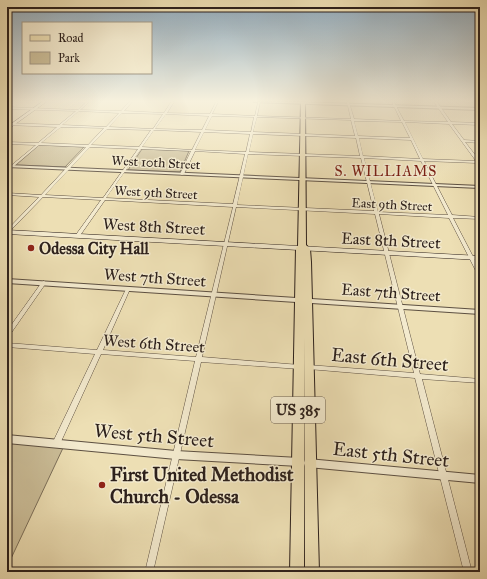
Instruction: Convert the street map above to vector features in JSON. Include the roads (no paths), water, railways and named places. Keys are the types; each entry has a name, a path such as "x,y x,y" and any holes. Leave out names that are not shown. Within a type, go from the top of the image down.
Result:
{"main road":[{"name":"US 385","path":"303,129 304,367 310,463 312,572"},
{"name":"West 8th Street","path":"7,232 303,248"},
{"name":"East 8th Street","path":"303,248 387,254 480,258"},
{"name":"US 385","path":"297,572 298,462 304,367"}],"street":[{"path":"7,170 56,129"},
{"path":"7,232 105,129"},
{"path":"130,129 411,139"},
{"path":"182,174 204,129"},
{"path":"149,572 253,129"},
{"path":"355,129 468,572"},
{"path":"406,129 450,217 473,258 480,275"},
{"path":"455,129 480,163"},
{"path":"77,236 154,130"},
{"path":"464,141 480,142"},
{"path":"7,143 480,163"},
{"name":"West 10th Street","path":"9,167 480,187"},
{"name":"West 9th Street","path":"7,194 304,210"},
{"name":"East 9th Street","path":"304,210 480,218"},
{"name":"West 7th Street","path":"7,281 304,299"},
{"path":"7,335 44,283"},
{"path":"56,444 128,289"},
{"name":"East 7th Street","path":"304,299 480,312"},
{"name":"West 6th Street","path":"7,345 304,367"},
{"name":"East 6th Street","path":"304,367 480,381"},
{"name":"West 5th Street","path":"7,439 176,455 298,462"},
{"name":"East 5th Street","path":"298,462 480,479"}],"place":[{"name":"Odessa City Hall","path":"31,248"},
{"name":"First United Methodist Church - Odessa","path":"102,485"}],"district":[{"name":"S. WILLIAMS","path":"386,171"}]}
